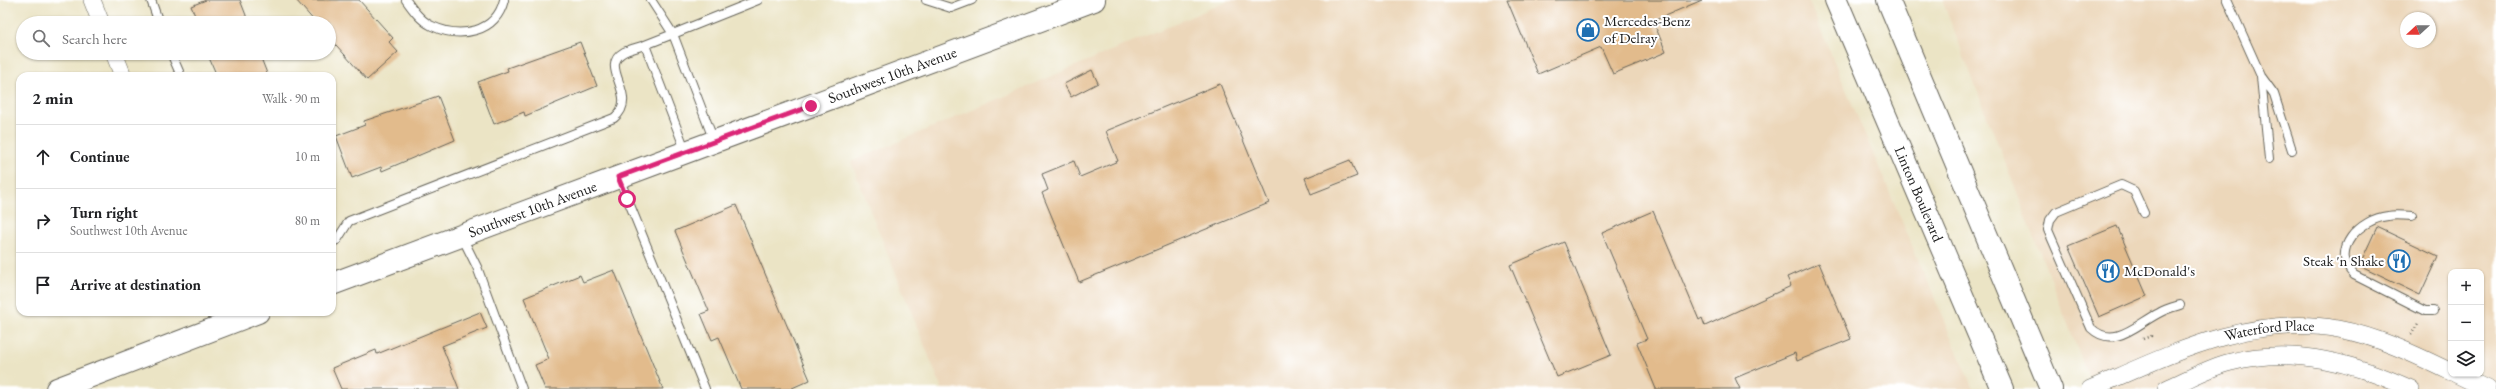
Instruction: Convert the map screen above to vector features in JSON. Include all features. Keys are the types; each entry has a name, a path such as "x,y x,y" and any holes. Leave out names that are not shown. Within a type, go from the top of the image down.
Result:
{"street":[{"path":"92,0 98,16"},
{"name":"Southwest 10th Avenue","path":"336,283 1094,0"},
{"name":"Linton Boulevard","path":"1836,0 2002,389"},
{"path":"1888,0 2051,389"},
{"path":"117,60 121,72"},
{"path":"57,389 224,318 235,316"},
{"name":"Waterford Place","path":"2090,389 2225,335 2276,325 2339,329 2393,346 2448,371"},
{"name":"Waterford Place","path":"2166,389 2231,362 2278,355 2338,362 2386,378 2411,389"},
{"path":"2462,377 2487,389"}],"lane":[{"path":"151,0 156,16"},
{"path":"406,0 414,12 431,26 451,33 473,32 485,28 496,19 504,0"},
{"path":"651,0 673,34 714,142"},
{"path":"336,240 349,221 614,118 619,114 624,103 624,97 615,75 616,62 624,53 758,0"},
{"path":"926,0 951,8 972,0"},
{"path":"2227,0 2261,76 2274,94 2292,150"},
{"path":"645,45 686,152"},
{"path":"174,60 179,72"},
{"path":"2261,76 2269,159"},
{"path":"618,177 705,389"},
{"path":"2144,213 2134,191 2121,185 2056,212 2050,220 2048,230 2091,328 2100,336 2111,338 2145,323 2159,313 2180,305"},
{"path":"2412,216 2387,216 2367,222 2352,236 2344,252 2346,267 2354,275 2425,311 2433,311"},
{"path":"462,236 477,267 522,389"}],"path":[{"path":"2410,338 2420,319"}],"shaded area":[{"path":"1230,0 1808,0 1973,389 942,389 851,162"},
{"path":"1942,0 2496,0 2496,389 2093,389"}],"building":[{"path":"206,0 240,0 246,16 195,16 191,6"},
{"path":"296,0 359,0 393,38 389,42 398,52 367,80 336,45 336,16 310,16"},
{"name":"Mercedes-Benz of Delray","path":"1507,0 1702,0 1653,21 1666,52 1613,74 1601,47 1538,74"},
{"path":"580,42 597,86 525,116 524,112 494,124 478,82 508,71 507,68"},
{"path":"210,60 262,60 266,72 215,72"},
{"path":"1092,70 1098,83 1071,97 1064,84"},
{"path":"1220,84 1269,203 1079,282 1042,193 1048,190 1042,174 1074,161 1080,177 1118,161 1106,131"},
{"path":"438,96 455,140 382,171 381,167 352,178 336,136 365,125 364,121"},
{"path":"1350,160 1357,176 1311,194 1305,178"},
{"path":"736,205 810,380 790,389 741,389 719,337 712,340 701,314 709,311 675,231"},
{"path":"1653,211 1699,320 1702,318 1705,326 1791,286 1787,277 1819,263 1851,339 1797,361 1795,353 1735,378 1740,389 1656,389 1637,343 1647,339 1602,233"},
{"name":"McDonald's","path":"2117,226 2147,296 2099,317 2068,246"},
{"name":"Steak 'n Shake","path":"2377,227 2438,256 2420,295 2359,266"},
{"path":"1564,242 1611,355 1557,377 1510,265"},
{"path":"614,270 663,389 545,389 535,365 549,359 524,298 580,275 583,282"},
{"path":"480,312 487,328 442,346 459,389 341,389 332,368 376,350 377,354"}],"place":[{"name":"Mercedes-Benz of Delray","path":"1588,30"},
{"name":"Steak 'n Shake","path":"2399,261"},
{"name":"McDonald's","path":"2108,271"}],"route":[{"path":"627,199 618,177 811,106"}]}
